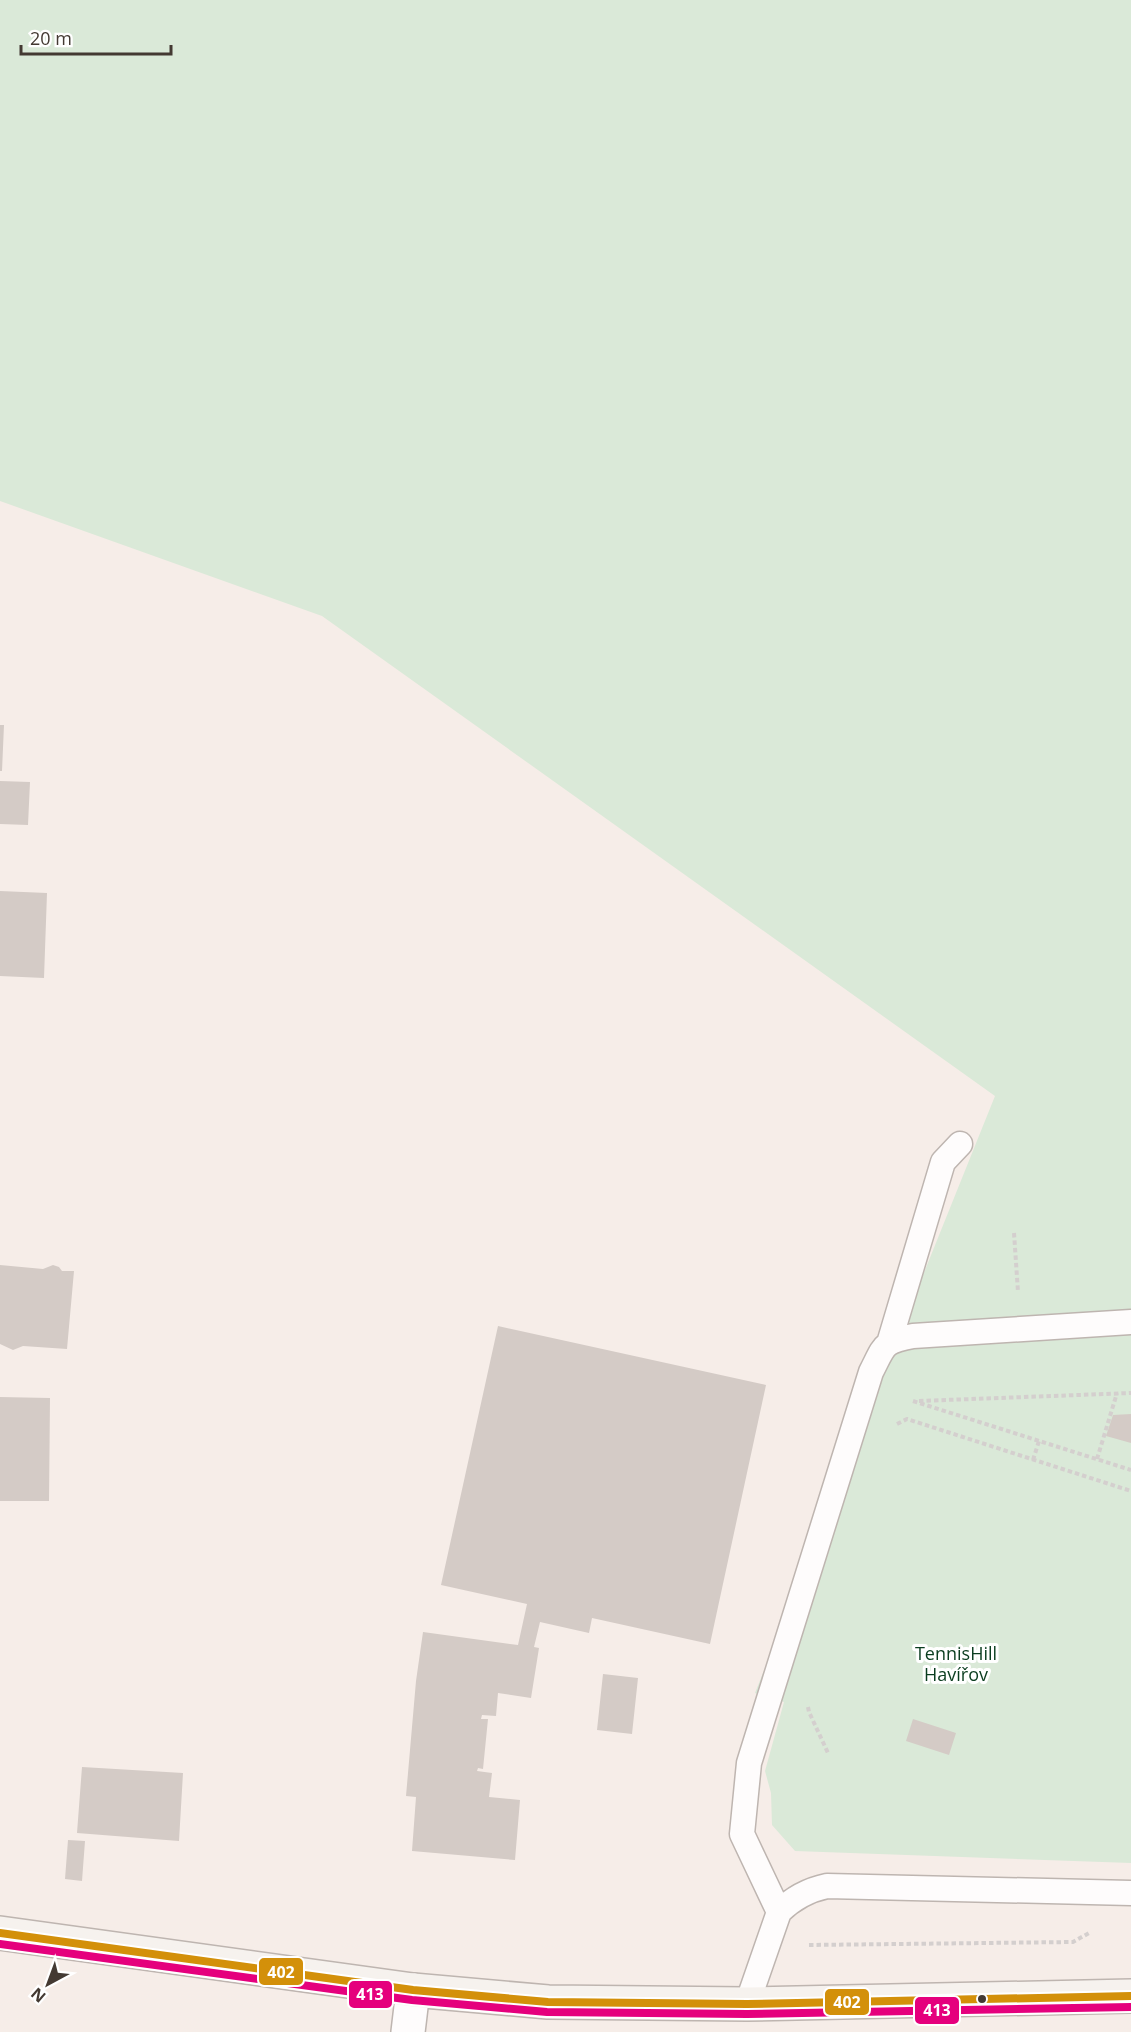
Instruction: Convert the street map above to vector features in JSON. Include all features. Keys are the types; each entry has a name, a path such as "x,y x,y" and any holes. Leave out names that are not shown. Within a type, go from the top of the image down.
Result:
{"street":[{"path":"0,1933 413,1990 548,2002 747,2004 1131,1996"},
{"path":"408,2032 413,1990"}],"lane":[{"path":"779,1912 742,1834 749,1763 871,1372 890,1340 943,1162 960,1144"},
{"path":"890,1340 913,1336 1131,1322"},
{"path":"747,2004 779,1912 788,1902 813,1889 827,1886 1131,1893"}],"path":[{"path":"1014,1233 1020,1329"},
{"path":"1097,1459 1117,1393"},
{"path":"1131,1393 914,1401 1131,1470"},
{"path":"887,1429 907,1419 1131,1491"},
{"path":"1033,1460 1039,1441"},
{"path":"808,1702 809,1712 828,1753"},
{"path":"766,1945 878,1946 1074,1942 1093,1931"}],"green space":[{"name":"TennisHill Havířov","path":"0,0 1131,0 1131,1863 795,1851 772,1825 771,1793 765,1771 784,1702 755,1693 995,1096 322,616 0,501"}],"building":[{"path":"0,725 4,725 2,771 0,771"},
{"path":"0,781 30,782 28,825 0,824"},
{"path":"0,891 47,893 44,978 0,976"},
{"path":"0,1265 43,1269 53,1265 62,1271 74,1271 67,1349 23,1346 13,1350 0,1344"},
{"path":"498,1326 766,1385 710,1644 592,1618 589,1633 540,1622 534,1647 539,1648 531,1698 498,1693 496,1716 482,1715 481,1719 488,1719 483,1769 478,1768 477,1771 492,1773 489,1797 520,1800 515,1860 412,1851 416,1797 406,1796 416,1681 423,1632 518,1645 527,1604 441,1585"},
{"path":"0,1397 50,1398 49,1501 0,1501"},
{"path":"1131,1414 1131,1443 1106,1436 1113,1415"},
{"path":"603,1674 638,1678 632,1734 597,1730"},
{"path":"913,1719 956,1733 949,1755 906,1741"},
{"path":"82,1767 183,1773 179,1841 77,1833"},
{"path":"68,1840 85,1841 82,1881 65,1879"}],"transit line":[{"name":"402","path":"0,1933 413,1990 548,2002 747,2004 1131,1996"},
{"name":"413","path":"0,1944 412,2000 547,2012 747,2014 1131,2007"}]}
